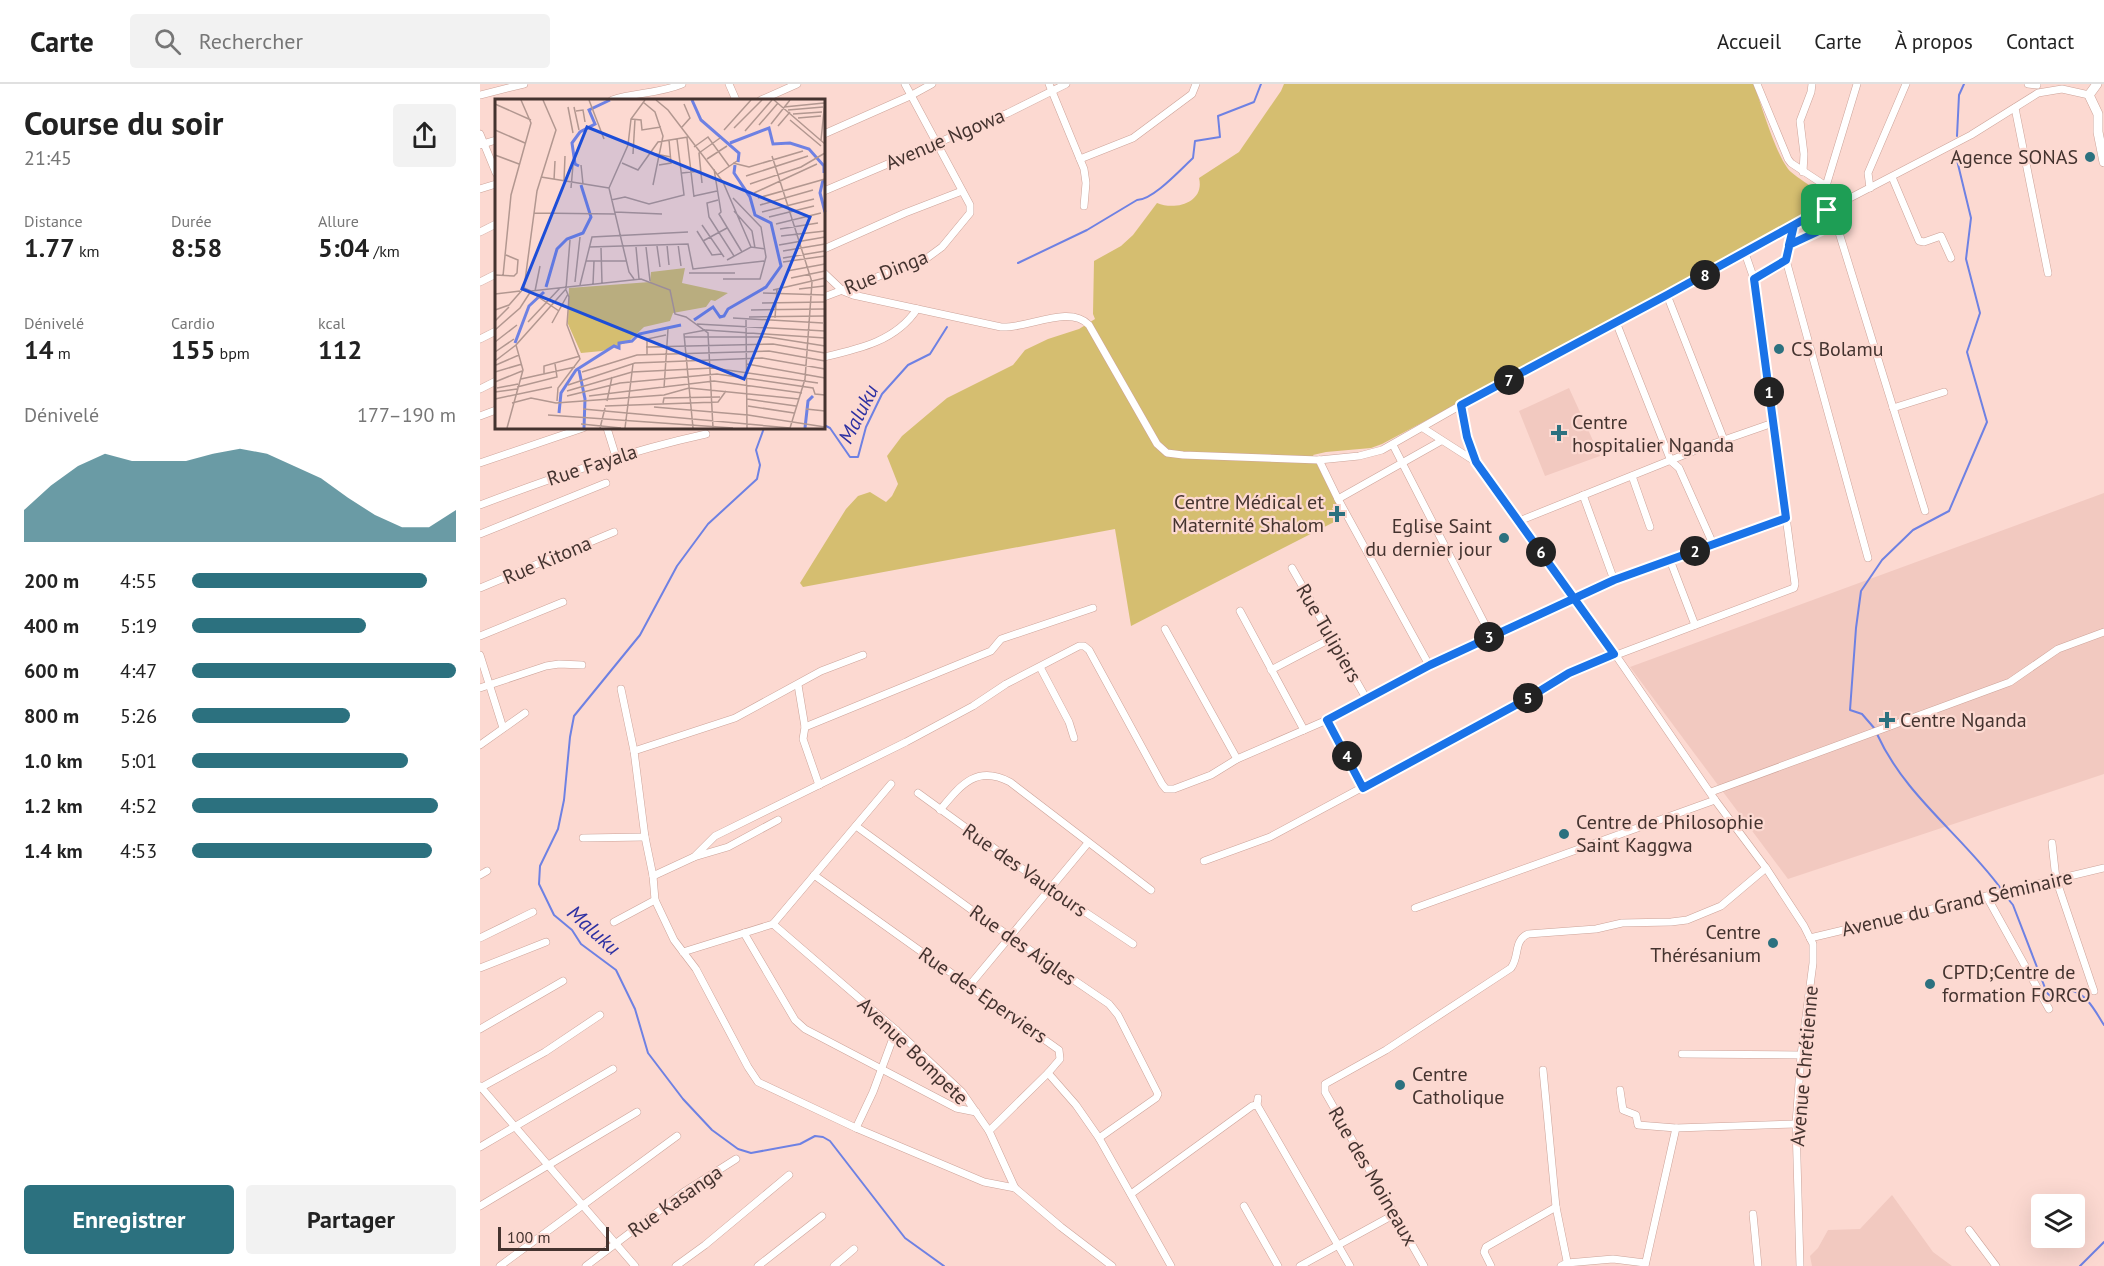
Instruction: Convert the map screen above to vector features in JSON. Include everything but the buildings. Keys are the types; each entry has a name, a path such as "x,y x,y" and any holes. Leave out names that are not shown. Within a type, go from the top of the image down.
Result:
{"street":[{"path":"480,96 524,84"},
{"path":"616,99 659,92 682,84"},
{"path":"729,84 736,99"},
{"path":"763,99 796,84"},
{"path":"825,249 962,191 905,84"},
{"path":"825,134 932,84"},
{"name":"Avenue Ngowa","path":"825,191 1008,113 1050,87 1066,84"},
{"path":"1080,159 1133,138 1192,94 1196,84"},
{"path":"1757,84 1788,159 1803,172 1826,186"},
{"path":"1803,172 1804,154 1800,124 1812,84"},
{"path":"1857,84 1824,198 1827,210 1836,223 1924,510"},
{"path":"1870,188 1868,173 1906,84"},
{"path":"2028,84 2038,88 2062,89 2090,95"},
{"path":"2090,95 2097,84"},
{"path":"1050,87 1080,159 1086,183 1084,206"},
{"path":"825,274 843,291 868,299 951,317 1008,327 1070,316 1084,320 1125,386 1157,444 1167,453 1319,459 1359,456 1393,445 1461,405 1810,216 1827,210 1953,145 2015,108 2038,88"},
{"path":"2090,95 2098,114 2097,132 2104,162"},
{"path":"2015,108 2049,273"},
{"path":"480,134 482,145 495,171"},
{"path":"1892,177 1919,241 1924,242 1941,236 1951,258"},
{"path":"480,189 495,184"},
{"name":"Rue Dinga","path":"825,297 933,255 969,215 970,205 962,191"},
{"path":"1789,245 1836,223"},
{"path":"480,232 495,224"},
{"path":"1794,225 1786,260 1868,558"},
{"path":"1204,861 1270,837 1525,700 1569,673 1614,654 1794,588 1754,279 1745,253"},
{"path":"1754,279 1786,260"},
{"path":"480,282 495,274"},
{"path":"1667,295 1724,440"},
{"path":"825,357 856,350 893,333 909,321 917,309"},
{"path":"1616,322 1671,461 1679,468 1713,544"},
{"path":"480,339 495,332"},
{"path":"480,389 495,382"},
{"path":"1893,408 1944,392"},
{"path":"1461,405 1467,437 1476,462 1614,654 1715,800 1766,868 1810,938"},
{"path":"480,416 495,410"},
{"path":"1519,521 1773,423"},
{"path":"1423,428 1476,462"},
{"path":"480,463 580,429"},
{"path":"607,429 616,457"},
{"name":"Rue Fayala","path":"480,505 561,474 657,444 706,434"},
{"path":"1338,499 1441,441"},
{"path":"1393,445 1491,636"},
{"path":"1319,459 1338,499 1430,665"},
{"path":"1632,476 1650,527"},
{"path":"480,534 606,483"},
{"path":"1583,495 1614,580"},
{"path":"694,857 715,836 946,721 1006,684 1079,646 1086,648 1166,789 1174,789 1211,775 1237,759 1327,720 1430,665 1573,598 1614,580 1786,518"},
{"name":"Rue Kitona","path":"480,588 615,532"},
{"path":"1670,560 1695,625"},
{"name":"Rue Tulipiers","path":"1292,568 1366,698"},
{"path":"480,636 563,602"},
{"path":"805,727 992,651 1001,639 1093,608"},
{"path":"1240,610 1304,730"},
{"path":"1165,629 1237,759"},
{"path":"1711,792 2010,682 2058,649 2104,632"},
{"path":"1271,669 1332,638"},
{"path":"480,655 503,728"},
{"path":"634,751 726,722 821,671 863,655"},
{"path":"480,688 546,666 582,665"},
{"path":"1040,667 1069,722 1074,738"},
{"path":"798,685 805,727 803,739 819,785"},
{"path":"621,689 634,751 655,900 669,932 696,969 755,1079 856,1128 984,1182 1016,1188"},
{"path":"480,745 525,713"},
{"path":"1327,720 1363,788"},
{"path":"940,810 958,788 967,781 978,776 999,776 1010,782 1151,890"},
{"path":"683,952 772,924 891,784"},
{"name":"Rue des Vautours","path":"918,793 1049,888 1133,944"},
{"path":"1415,908 1715,800"},
{"path":"653,876 694,857 728,847 778,820"},
{"name":"Rue des Aigles","path":"856,826 1114,1008 1158,1092 1156,1098 1099,1138"},
{"path":"583,838 645,837"},
{"path":"969,986 1088,843"},
{"path":"2052,843 2056,879 2094,991"},
{"name":"Rue des Moineaux","path":"1424,1266 1324,1088 1329,1081 1386,1050 1511,968 1519,940 1528,934 1596,929 1622,923 1687,920 1721,906 1766,868"},
{"name":"Avenue du Grand Séminaire","path":"1810,938 2104,868"},
{"name":"Rue des Eperviers","path":"814,875 1059,1050 1060,1059 1048,1073 1076,1105 1099,1138 1171,1266"},
{"path":"1989,897 2049,1009"},
{"path":"614,922 655,900"},
{"path":"480,938 533,912"},
{"name":"Avenue Bompete","path":"772,924 896,1030 962,1092 989,1131 1016,1188 1061,1227 1112,1266"},
{"path":"744,933 799,1024 805,1029 959,1109 976,1112"},
{"name":"Avenue Chrétienne","path":"1800,1266 1796,1124 1801,1055 1813,963 1813,944 1810,938"},
{"path":"480,968 546,942"},
{"path":"480,1029 563,981"},
{"path":"600,1015 545,1052 480,1087 635,1266"},
{"path":"856,1128 896,1030"},
{"path":"1682,1054 1801,1055"},
{"path":"480,1147 613,1070"},
{"path":"1543,1070 1556,1207 1565,1265 1613,1259 1645,1264 1676,1128"},
{"path":"989,1131 1048,1073"},
{"path":"1620,1090 1622,1108 1636,1115 1638,1125 1676,1128 1796,1124"},
{"path":"1131,1194 1257,1101 1350,1266"},
{"path":"480,1206 637,1112"},
{"path":"500,1266 677,1136"},
{"name":"Rue Kasanga","path":"586,1266 684,1191 736,1159"},
{"path":"676,1266 705,1245 789,1175"},
{"path":"1244,1206 1278,1266"},
{"path":"1491,1266 1484,1252 1486,1247 1556,1207"},
{"path":"1300,1266 1395,1214"},
{"path":"1753,1214 1758,1266"},
{"path":"758,1266 822,1216"},
{"path":"1969,1230 1996,1266"},
{"path":"834,1266 854,1249"}],"shaded area":[{"path":"1284,84 1754,84 1780,156 1791,172 1818,192 1813,209 1708,270 1382,444 1371,448 1313,455 1338,505 1332,508 1338,520 1131,626 1115,529 803,587 800,583 846,509 858,496 870,492 886,502 892,496 898,484 887,456 902,436 947,398 1013,365 1025,350 1048,339 1079,329 1095,319 1093,314 1094,261 1121,246 1133,235 1157,203 1172,206 1193,199 1200,186 1199,178 1239,152"},
{"name":"Centre hospitalier Nganda","path":"1569,388 1600,456 1545,476 1519,411"},
{"name":"Centre Nganda","path":"2104,493 2104,774 1788,879 1630,667"},
{"path":"1892,1195 1933,1252 1952,1266 1812,1266 1810,1256 1818,1248 1828,1230 1860,1229"}],"waterway":[{"path":"1018,263 1087,230 1137,200 1144,199 1159,190 1193,158 1195,141 1220,137 1218,116 1254,102 1261,84"},
{"path":"1957,136 1959,95 1964,84"},
{"path":"1875,729 1862,714 1850,710 1861,591 1882,560 1913,530 1949,511 1987,422 1967,352 1980,313 1966,259 1971,218 1955,152"},
{"name":"Maluku","path":"825,426 830,428 850,457 858,457 866,427 882,394 908,365 930,354 947,327"},
{"name":"Maluku","path":"764,429 756,450 760,465 757,479 708,524 677,566 640,635 574,716 564,800 558,829 540,866 539,884 554,915 572,930 581,944 616,970 635,1009 648,1053 683,1099 712,1130 738,1149 751,1153 800,1144 815,1136 830,1141 905,1238 944,1266"},
{"path":"1877,734 1903,777 1987,870 2002,890"},
{"path":"2005,895 2013,905 2047,993 2055,1000 2061,998 2069,990 2081,995 2090,1003 2104,1025"},
{"path":"2080,1266 2104,1242"}],"place":[{"name":"Agence SONAS","path":"2090,157"},
{"name":"CS Bolamu","path":"1779,349"},
{"name":"Centre hospitalier Nganda","path":"1559,433"},
{"name":"Centre Médical et Maternité Shalom","path":"1337,514"},
{"name":"Eglise Saint du dernier jour","path":"1504,538"},
{"name":"Centre Nganda","path":"1887,720"},
{"name":"Centre de Philosophie Saint Kaggwa","path":"1564,834"},
{"name":"Centre Thérésanium","path":"1773,943"},
{"name":"CPTD;Centre de formation FORCO","path":"1930,984"},
{"name":"Centre Catholique","path":"1400,1085"}],"route":[{"path":"1827,210 1794,225 1787,252 1786,260 1754,279 1786,518 1614,580 1573,598 1430,665 1327,720 1363,788 1525,700 1569,673 1614,654 1573,598 1476,462 1467,437 1461,405 1794,225 1789,245 1836,223 1827,210"}]}
